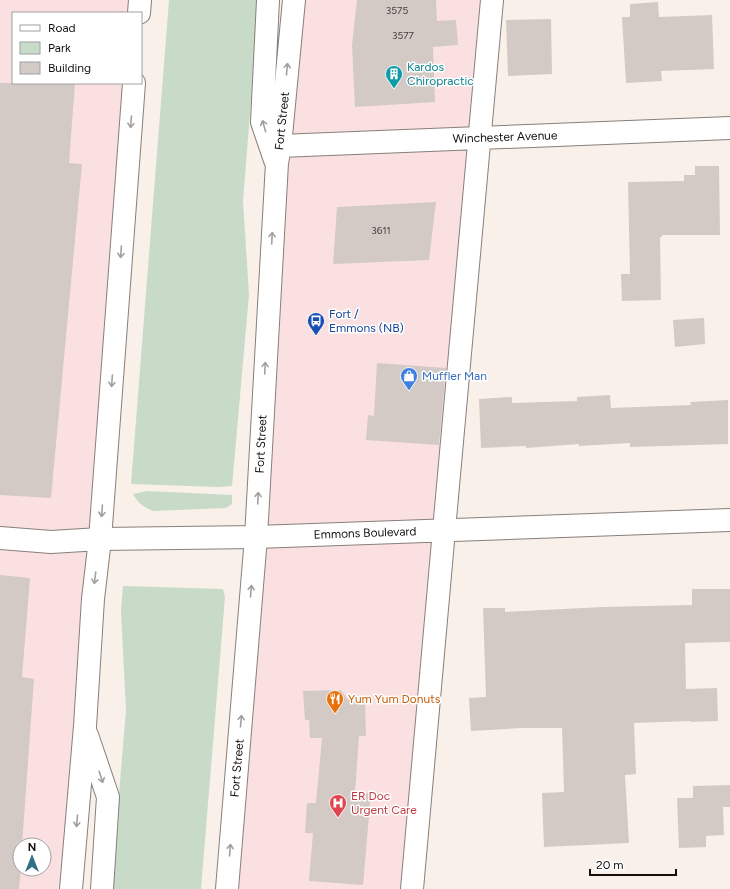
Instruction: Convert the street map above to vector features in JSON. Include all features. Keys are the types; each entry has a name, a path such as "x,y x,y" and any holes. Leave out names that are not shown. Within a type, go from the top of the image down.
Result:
{"main road":[{"path":"139,12 140,0"},
{"path":"268,0 262,122 278,155"},
{"name":"Fort Street","path":"227,889 256,537 278,155 294,0"},
{"path":"412,889 492,0"},
{"path":"71,889 85,726 93,598 100,539 134,84"},
{"name":"Winchester Avenue","path":"278,155 480,137 730,128"},
{"name":"Emmons Boulevard","path":"0,538 51,542 100,539 256,537 730,520"},
{"path":"85,726 108,796 102,889"}],"shaded area":[{"path":"0,0 140,0 139,12 12,12 12,84 134,84 71,889 0,889"},
{"path":"294,0 492,0 412,889 227,889"}],"green space":[{"path":"169,0 259,0 243,201 249,295 232,486 218,487 131,484"},
{"path":"147,491 232,495 232,504 226,508 153,511 141,504 133,494"},
{"path":"123,586 223,589 225,597 201,889 111,889 126,710 121,611"}],"building":[{"path":"357,0 436,0 437,21 456,20 458,45 433,47 435,102 355,107 352,45"},
{"path":"658,2 659,17 712,15 714,69 661,71 662,81 626,83 622,17 630,17 630,4"},
{"path":"551,19 552,74 508,76 506,20"},
{"path":"0,83 75,84 69,163 82,164 51,498 0,495"},
{"path":"695,166 719,166 720,235 662,235 662,237 660,237 661,300 622,301 621,274 630,274 628,182 684,181 684,175 695,175"},
{"path":"436,202 429,260 333,264 337,207"},
{"path":"704,318 705,344 675,347 673,320"},
{"name":"Muffler Man","path":"377,363 446,368 439,445 366,440 368,415 374,416"},
{"path":"610,395 611,408 691,405 690,402 728,400 728,444 630,447 630,443 579,446 579,444 526,448 526,446 481,448 479,399 512,397 512,403 577,401 577,397"},
{"path":"0,575 30,578 22,677 34,679 23,837 12,837 12,877 20,877 19,889 0,889"},
{"path":"692,589 730,589 730,642 685,643 686,689 717,688 718,721 634,723 636,774 625,775 629,843 544,847 542,793 564,792 562,728 521,728 471,731 469,698 486,697 483,608 505,608 505,612 603,607 692,605"},
{"name":"ER Doc Urgent Care","path":"341,690 348,700 365,699 366,736 359,736 355,793 371,793 363,885 309,881 313,833 305,833 307,803 316,803 322,738 310,738 309,720 305,720 303,691"},
{"path":"730,785 730,807 723,807 724,835 706,836 706,847 679,848 677,798 693,798 693,786"}],"place":[{"name":"Kardos Chiropractic","path":"394,89"},
{"name":"Fort / Emmons (NB)","path":"316,336"},
{"name":"Muffler Man","path":"409,391"},
{"name":"Yum Yum Donuts","path":"335,714"},
{"name":"ER Doc Urgent Care","path":"338,818"}]}
